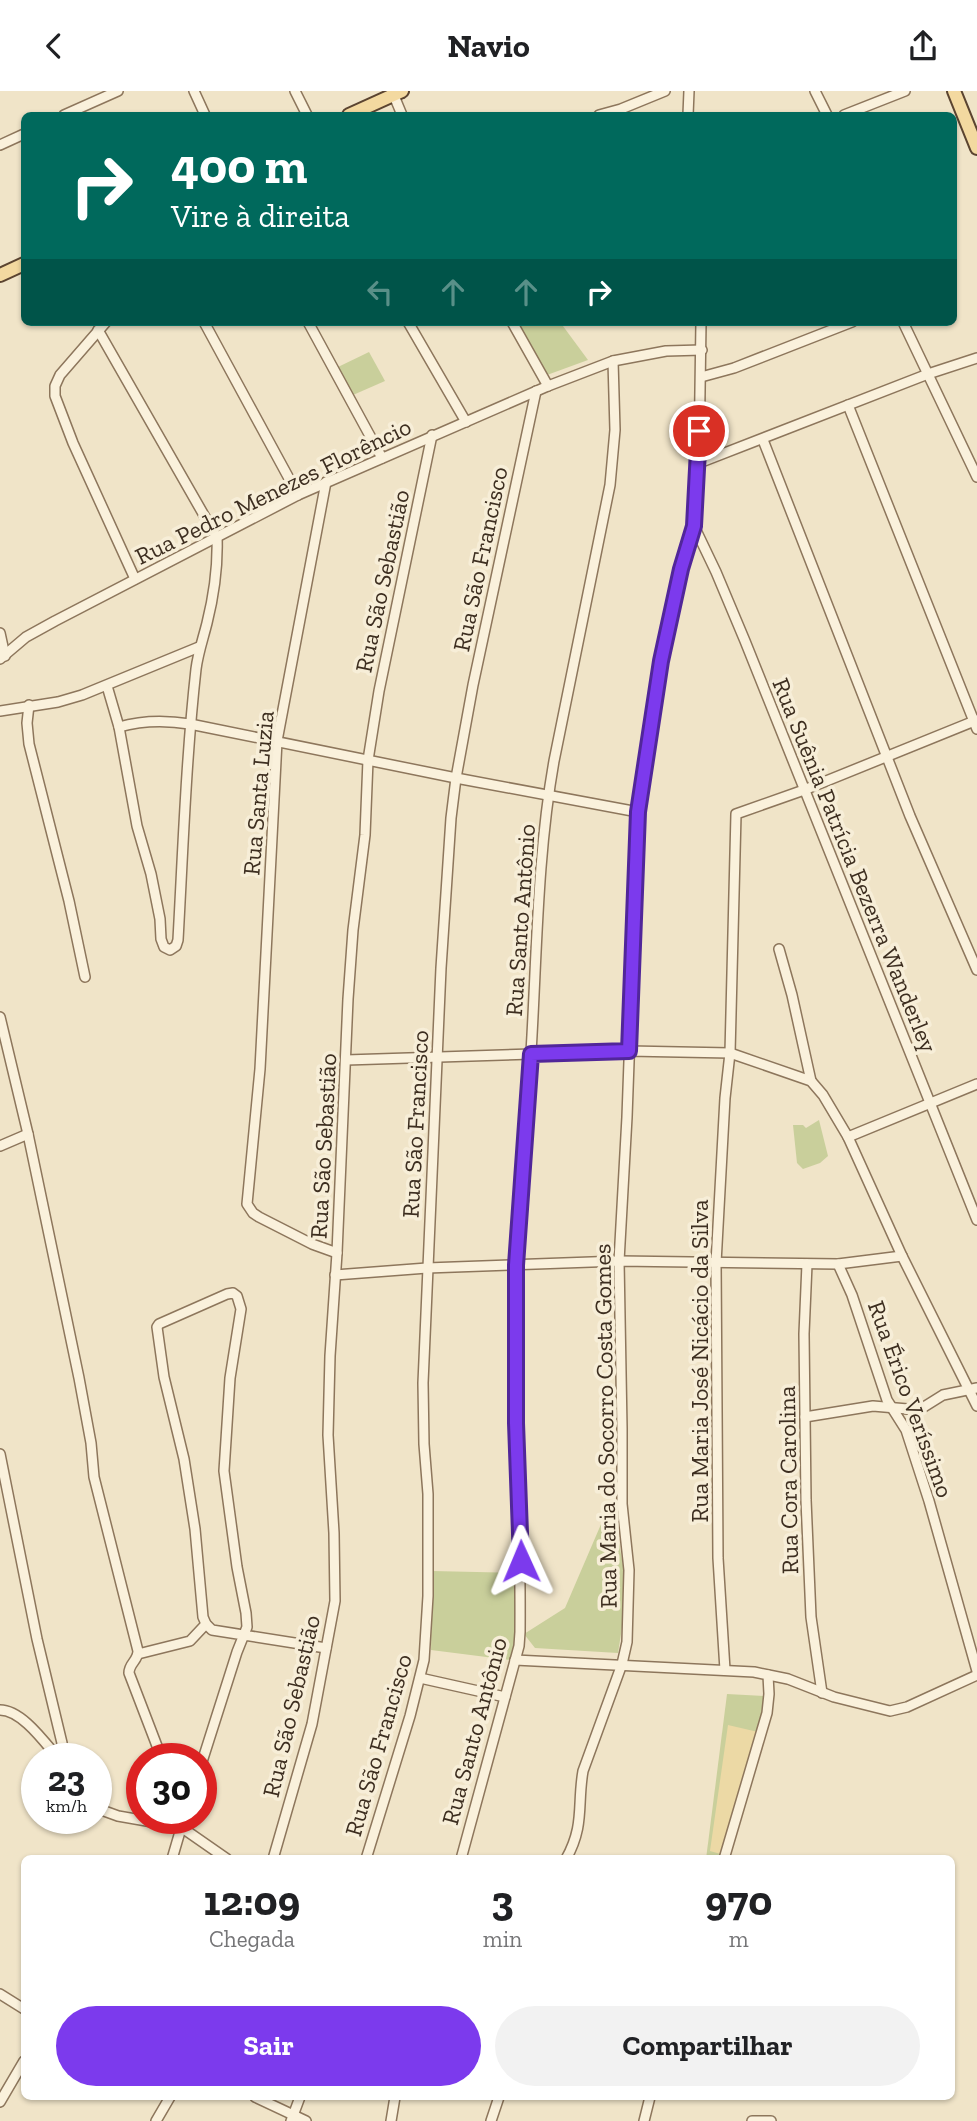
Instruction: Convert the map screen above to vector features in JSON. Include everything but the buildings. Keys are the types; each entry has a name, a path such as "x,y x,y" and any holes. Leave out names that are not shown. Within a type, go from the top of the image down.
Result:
{"main road":[{"path":"954,91 977,148"},
{"path":"355,112 396,92"},
{"path":"0,275 21,265"}],"street":[{"path":"194,91 204,112"},
{"path":"295,91 306,112"},
{"path":"609,112 665,91"},
{"path":"688,112 689,91"},
{"path":"815,91 826,112"},
{"path":"852,112 905,91"},
{"path":"70,112 112,92"},
{"path":"396,92 401,112"},
{"path":"0,145 21,135"},
{"path":"102,326 60,375 55,386 55,396 73,443 135,579"},
{"path":"206,326 299,495"},
{"path":"310,326 382,459"},
{"path":"410,326 467,422"},
{"path":"514,326 548,386"},
{"name":"Rua Maria do Socorro Costa Gomes","path":"568,1855 579,1826 583,1771 622,1664 627,1642 629,1570 621,1492 619,1261 638,812 661,661 681,569 694,526 699,463 701,326"},
{"path":"701,377 734,368 842,326"},
{"path":"905,326 977,477"},
{"path":"98,330 217,538 218,558 214,586 199,647 190,724 178,940 172,949 164,947 161,939 151,874 135,816 119,727 107,686"},
{"name":"Rua Pedro Menezes Florêncio","path":"2,657 35,632 135,579 299,495 432,435 613,361 666,351 702,350"},
{"path":"699,463 977,358"},
{"name":"Rua Santo Antônio","path":"462,1855 515,1660 520,1632 516,1265 543,841 548,796 610,485 615,430 613,361"},
{"name":"Rua São Francisco","path":"367,1855 410,1716 424,1660 428,1596 428,1494 423,1383 446,880 456,778 473,685 536,391"},
{"path":"804,790 976,724 848,405"},
{"name":"Rua São Sebastião","path":"274,1855 312,1724 335,1601 328,1435 330,1356 353,930 365,835 368,760 379,691 432,435"},
{"path":"762,440 887,757 977,970"},
{"name":"Rua Santa Luzia","path":"327,482 277,741 260,1069 247,1204 259,1217 312,1244 337,1253"},
{"name":"Rua Suênia Patrícia Bezerra Wanderley","path":"694,526 716,572 977,1220"},
{"path":"0,633 2,657"},
{"path":"0,711 69,700 199,647"},
{"path":"29,705 29,744 85,977"},
{"path":"119,727 147,722 190,724 638,812"},
{"name":"Rua Maria José Nicácio da Silva","path":"724,1670 718,1558 716,1263 724,1110 730,1053 736,814 804,790"},
{"path":"779,949 811,1081 823,1095 848,1137 902,1256 973,1389 977,1406"},
{"path":"0,1017 91,1443 94,1477 138,1654"},
{"path":"346,1061 629,1051 730,1053 811,1081"},
{"path":"848,1137 977,1084"},
{"path":"0,1146 27,1134"},
{"path":"335,1275 428,1268 619,1261 838,1264 902,1256"},
{"name":"Rua Cora Carolina","path":"807,1264 804,1333 806,1500 811,1617 822,1693"},
{"name":"Rua Érico Veríssimo","path":"838,1264 852,1295 890,1407 906,1430 929,1501 977,1673"},
{"path":"208,1743 245,1635 246,1613 237,1567 225,1471 230,1378 241,1309 238,1297 233,1293 191,1309 157,1327 164,1377 184,1458 194,1517 202,1609 206,1624 212,1630 245,1635 326,1648"},
{"path":"805,1417 873,1406 919,1410 943,1395 973,1389"},
{"path":"0,1454 37,1639 62,1743"},
{"path":"156,1743 130,1673 130,1666 138,1654 190,1641 206,1624"},
{"path":"515,1660 724,1670 768,1675 882,1710 907,1707 977,1673"},
{"path":"725,1855 767,1713 768,1675"},
{"path":"419,1678 505,1697"},
{"path":"0,1710 11,1711 22,1719 44,1743"},
{"path":"173,1855 180,1834"},
{"path":"196,1834 222,1855"},
{"path":"0,1994 21,2007"},
{"path":"0,2102 21,2066"},
{"path":"156,2121 168,2100"},
{"path":"260,2100 292,2118 306,2121"},
{"path":"292,2118 299,2100"},
{"path":"391,2121 394,2100"},
{"path":"491,2121 498,2100"},
{"path":"644,2121 649,2100"},
{"path":"752,2121 771,2121"}],"green space":[{"path":"520,326 563,326 588,360 547,375"},
{"path":"369,352 385,381 353,395 338,367"},
{"path":"819,1120 828,1156 820,1163 803,1169 797,1163 793,1125 803,1125 806,1128"},
{"path":"611,1501 623,1565 623,1621 618,1653 535,1648 524,1634 565,1608"},
{"path":"432,1571 518,1573 517,1632 511,1660 431,1650"},
{"path":"727,1694 765,1696 758,1732 723,1855 707,1855"}],"sand":[{"path":"728,1725 758,1732 724,1855 710,1851"}],"route":[{"path":"521,1561 516,1423 516,1265 531,1054 629,1051 638,812 661,661 681,569 694,526 699,431"}]}
